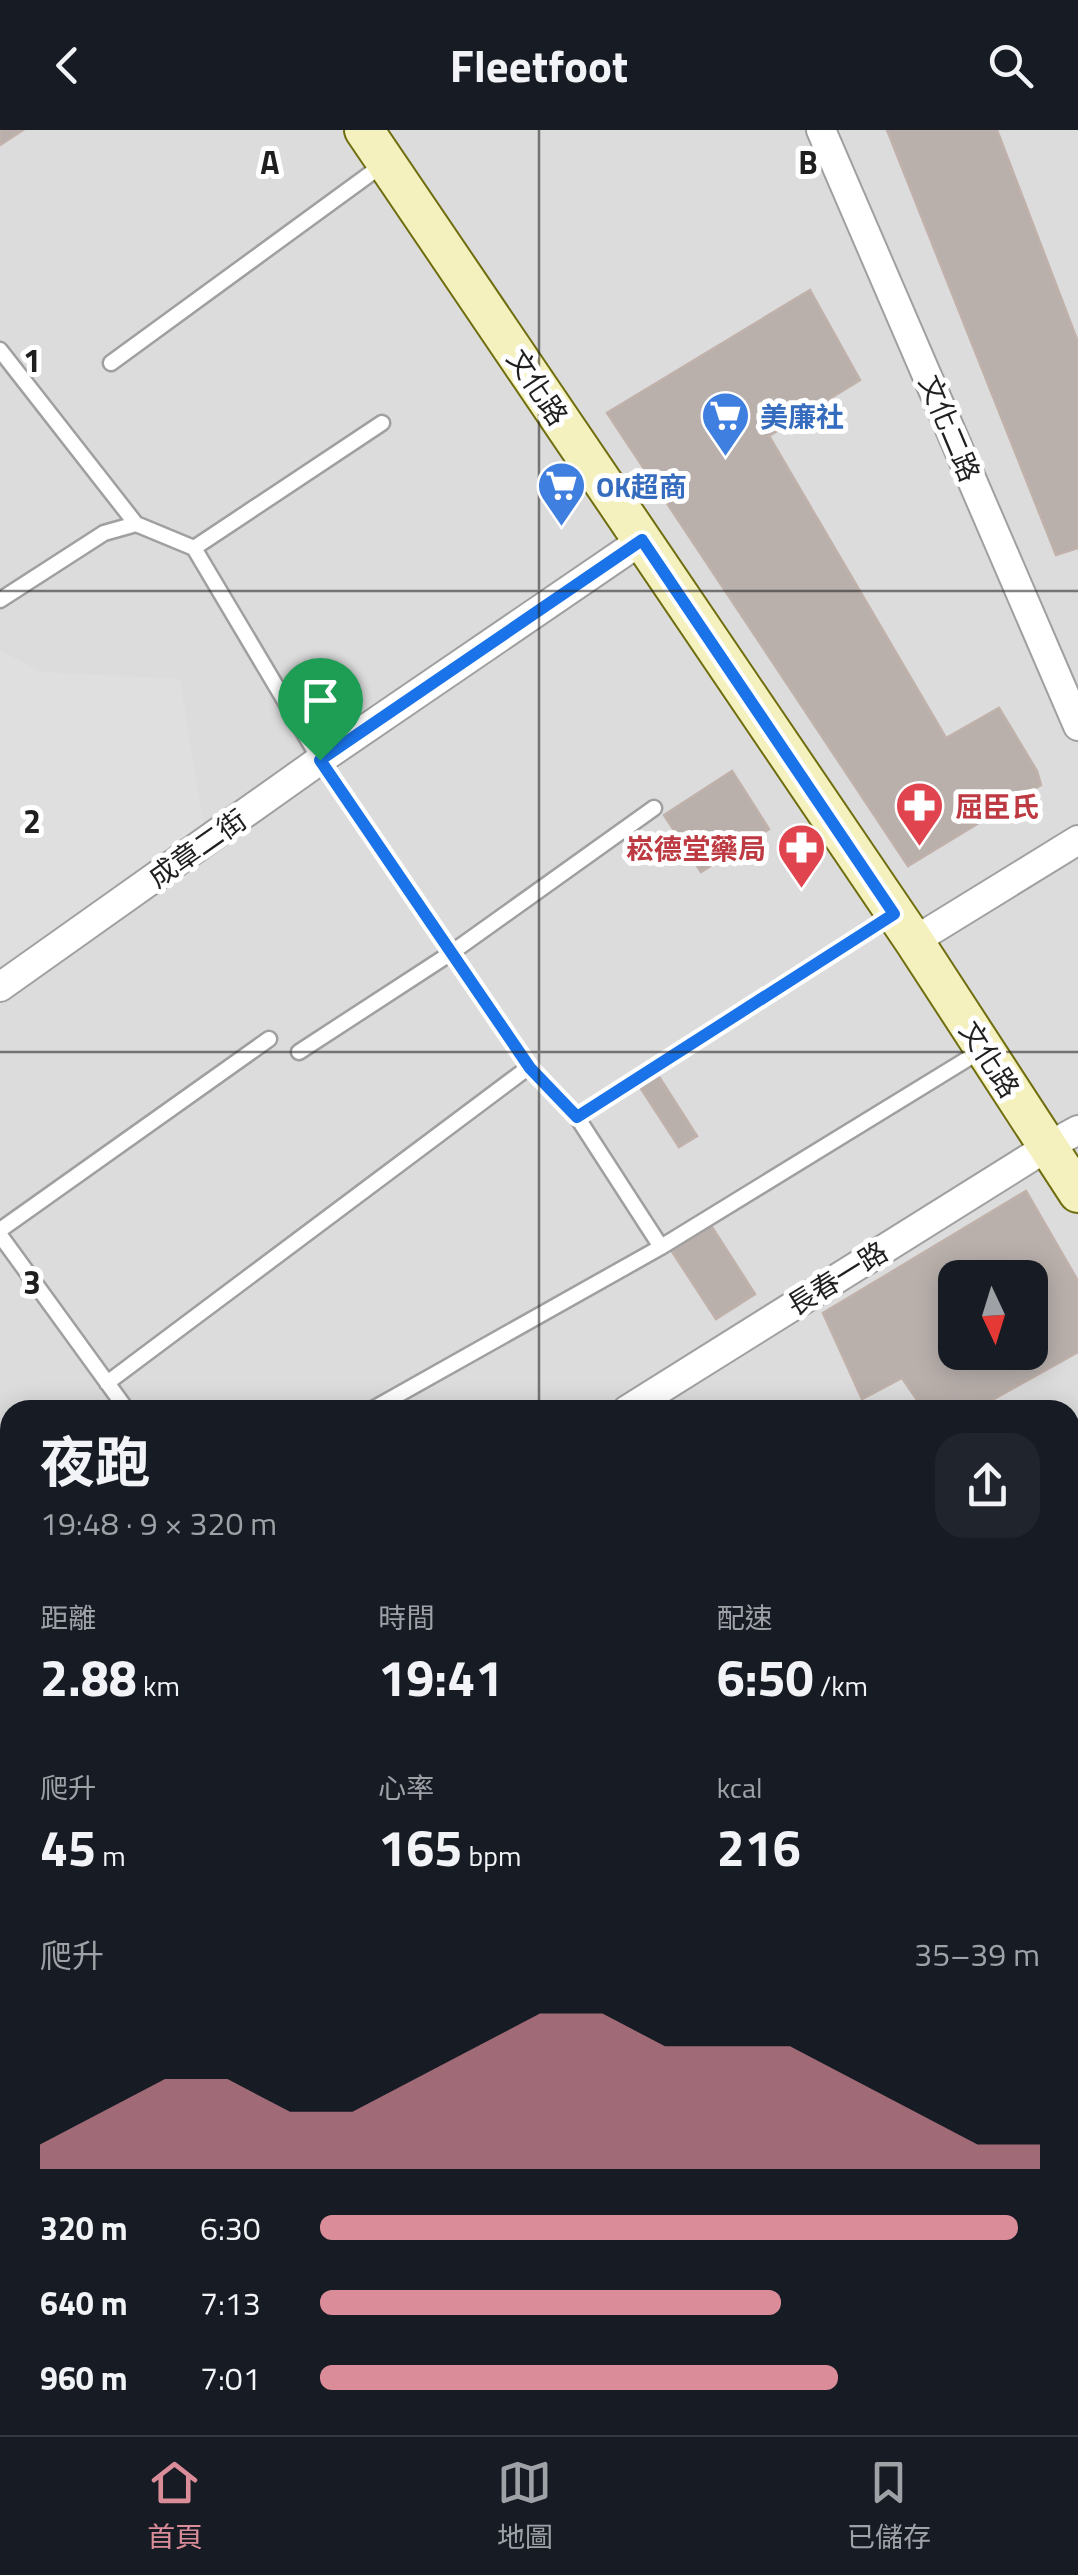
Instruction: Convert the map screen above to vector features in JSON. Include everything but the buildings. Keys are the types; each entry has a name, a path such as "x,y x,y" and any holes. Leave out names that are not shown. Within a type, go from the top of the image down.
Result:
{"street":[{"name":"文化路","path":"364,130 983,1049 1063,1139 1078,1193"},
{"name":"文化二路","path":"822,130 1078,726"},
{"name":"成章二街","path":"0,987 320,760 642,540"},
{"path":"904,927 1078,840"},
{"name":"長春一路","path":"643,1400 1063,1139"}],"lane":[{"path":"111,363 386,162"},
{"path":"0,350 136,524 194,548 320,760 530,1068 577,1117 660,1247"},
{"path":"194,548 382,423"},
{"path":"0,600 104,533 136,524"},
{"path":"298,1052 451,953 654,808"},
{"path":"577,1117 904,927"},
{"path":"120,1400 0,1233 269,1040"},
{"path":"389,1400 660,1247 983,1049"},
{"path":"107,1383 530,1068"}],"shaded area":[{"path":"0,130 1078,130 1078,1400 0,1400"},
{"path":"0,650 41,672 180,679 204,827 0,966"}],"place":[{"name":"美廉社","path":"725,458"},
{"name":"OK超商","path":"561,528"},
{"name":"屈臣氏","path":"920,848"},
{"name":"崧德堂藥局","path":"801,890"}],"route":[{"path":"642,540 894,914 577,1117 530,1068 320,760 642,540"}]}
